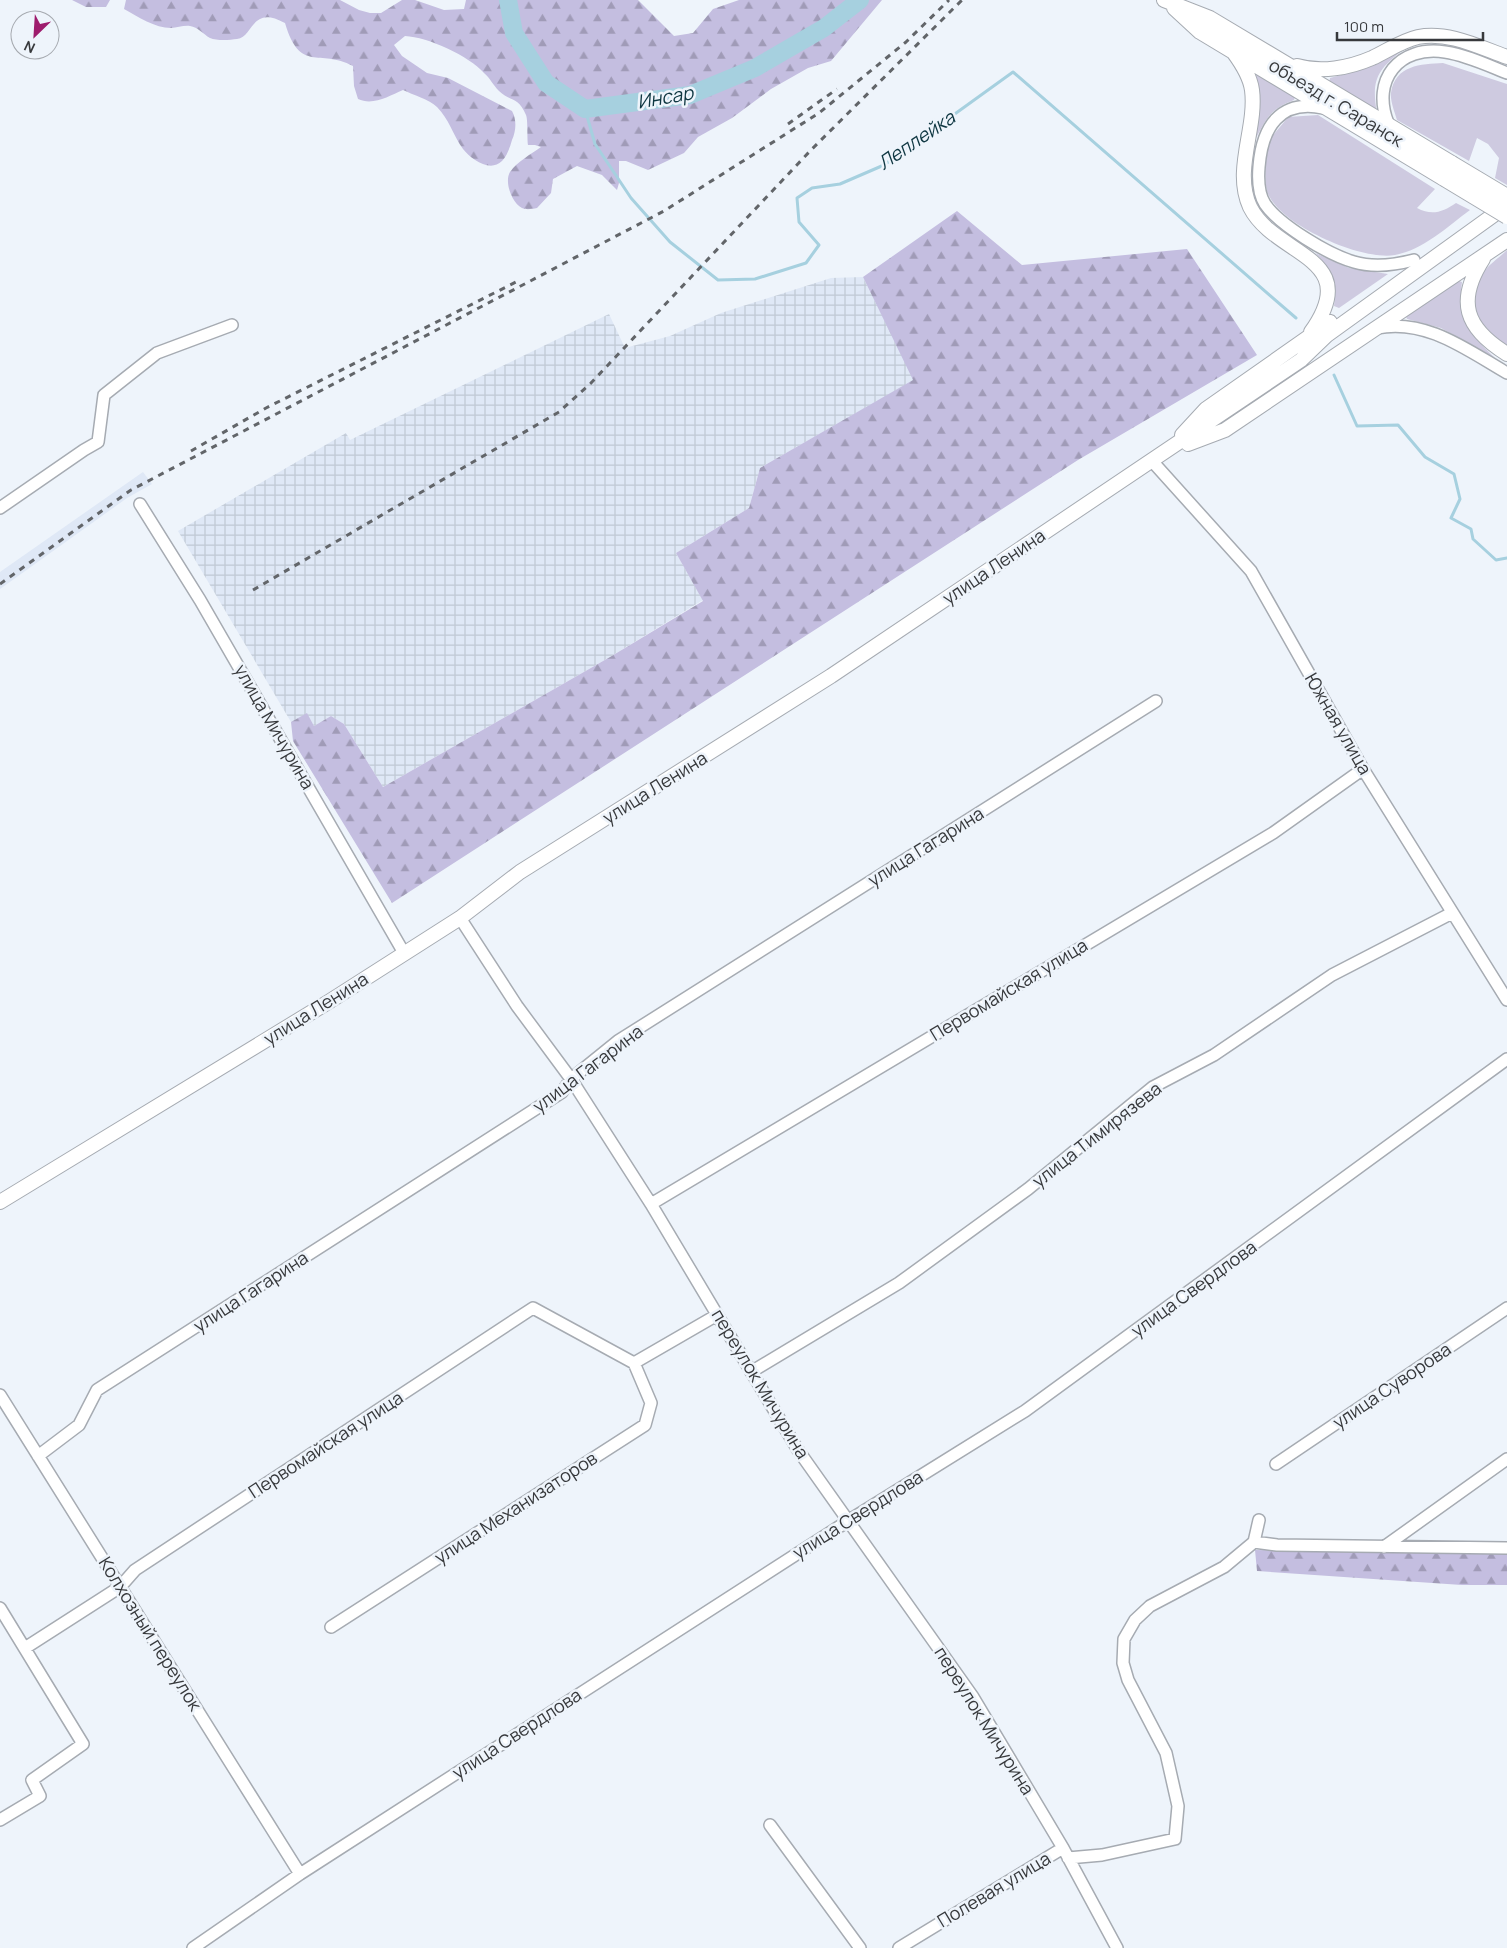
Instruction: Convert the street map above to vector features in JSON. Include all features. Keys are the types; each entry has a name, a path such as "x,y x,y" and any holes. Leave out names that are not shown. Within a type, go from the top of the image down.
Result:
{"main road":[{"path":"1166,1 1200,32 1328,109 1448,171 1507,196"},
{"path":"1166,1 1210,18 1388,123 1507,217"},
{"path":"1286,63 1303,68 1340,68 1372,58 1406,41 1428,36 1463,41 1507,57"},
{"path":"1234,53 1243,65 1252,89 1253,108 1244,180 1245,194 1251,208 1262,224 1318,265 1327,286 1328,297 1324,312 1306,340"},
{"path":"1167,452 1206,409 1507,196"},
{"path":"1301,360 1328,335 1507,206"},
{"path":"1301,360 1336,344 1507,230"},
{"path":"1167,452 1224,430 1507,240"},
{"path":"1486,254 1474,273 1468,288 1469,316 1476,329 1490,344 1507,354"},
{"name":"улица Ленина","path":"0,1202 330,1001 460,918 520,872 831,676 1167,452 1301,360"}],"street":[{"name":"объезд г. Саранск","path":"1166,1 1507,206"},
{"path":"1388,123 1381,100 1382,89 1387,75 1406,58 1420,53 1444,52 1507,73"},
{"path":"1328,109 1311,105 1292,108 1279,115 1269,127 1263,141 1258,174 1259,190 1264,203 1275,216 1301,234 1336,255 1354,262 1396,265 1414,260"},
{"path":"0,508 98,442 104,395 157,353 232,325"},
{"path":"1373,329 1403,325 1433,332 1507,373"},
{"name":"Южная улица","path":"1152,462 1250,571 1363,770 1507,1000"},
{"name":"улица Мичурина","path":"140,504 195,593 404,953"},
{"name":"улица Гагарина","path":"38,1456 79,1425 97,1390 562,1092 571,1079 618,1041 1156,701"},
{"name":"Первомайская улица","path":"650,1204 1273,833 1363,770"},
{"name":"улица Тимирязева","path":"751,1372 899,1283 1028,1189 1153,1087 1214,1055 1332,976 1452,913"},
{"name":"переулок Мичурина","path":"460,918 516,1006 571,1079 718,1315 798,1450 973,1697 1065,1853"},
{"name":"улица Свердлова","path":"193,1948 300,1874 848,1521 1025,1411 1507,1059"},
{"name":"Первомайская улица","path":"25,1648 120,1587 135,1570 533,1308 634,1364"},
{"name":"улица Суворова","path":"1276,1464 1507,1308"},
{"path":"634,1364 718,1315"},
{"name":"улица Механизаторов","path":"331,1626 645,1425 651,1403 634,1364"},
{"name":"Колхозный переулок","path":"0,1395 300,1874"},
{"path":"1384,1547 1507,1459"},
{"path":"1065,1853 1102,1855 1175,1839 1178,1806 1166,1753 1128,1680 1123,1663 1124,1639 1135,1620 1150,1606 1224,1567 1254,1542 1259,1520"},
{"path":"1254,1542 1277,1545 1507,1548"},
{"path":"0,1608 83,1744 32,1780 40,1796 0,1820"},
{"path":"770,1824 860,1948"},
{"path":"1065,1853 1116,1948"},
{"name":"Полевая улица","path":"899,1948 1065,1853"}],"shaded area":[{"path":"1403,50 1387,64 1378,77 1375,92 1377,113 1329,83 1330,78 1367,68"},
{"path":"1443,63 1507,84 1507,185 1495,178 1499,158 1488,144 1477,138 1469,161 1397,120 1391,93 1393,84 1398,77 1403,71 1410,68 1426,64"},
{"path":"1258,73 1296,94 1294,100 1274,111 1262,126 1255,140 1260,93 1256,76"},
{"path":"1318,115 1435,189 1417,208 1428,212 1437,212 1447,209 1456,203 1470,210 1425,243 1395,255 1362,252 1342,246 1322,238 1303,227 1286,216 1274,203 1267,191 1266,156 1271,138 1288,117"},
{"path":"1507,250 1507,347 1482,326 1474,309 1474,299 1475,288 1482,273"},
{"path":"1315,253 1349,268 1388,274 1339,308 1334,306 1335,291 1332,277"},
{"path":"863,277 914,380 760,468 749,508 676,553 703,600 610,657 383,787 344,724 331,716 314,726 307,714 291,722 178,531 346,433 350,440 609,314 625,348 670,336 721,313 831,278"},
{"path":"1456,280 1462,282 1462,306 1467,325 1495,358 1441,328 1407,319 1405,314"},
{"path":"143,472 152,484 127,498 0,589 0,572"}],"green space":[{"path":"72,0 110,0 106,7 86,7"},
{"path":"126,0 340,0 359,10 381,13 402,0 415,0 444,10 464,9 466,0 638,0 674,36 693,33 713,9 739,0 882,0 831,61 808,68 771,89 732,118 698,137 684,153 648,170 626,161 619,161 619,183 617,190 602,175 577,166 553,179 551,193 537,208 527,209 518,205 512,197 508,176 516,165 541,147 528,145 527,117 520,105 497,89 486,75 469,60 458,54 414,37 405,36 394,45 402,56 427,73 448,78 512,111 515,126 507,154 502,161 492,166 481,163 463,149 441,112 434,104 425,99 403,90 375,101 358,99 354,86 353,66 341,61 304,54 297,49 285,23 274,18 266,17 259,19 243,37 216,40 193,27 165,28 147,21 124,9"},
{"path":"957,211 1022,265 1187,249 1257,355 1078,460 392,903 293,741 291,722 307,713 314,726 331,716 344,724 383,787 610,657 703,601 676,553 749,508 760,468 913,380 863,277"},
{"path":"1255,1550 1507,1553 1507,1585 1462,1585 1257,1571"}],"waterway":[{"name":"Инсар","path":"508,0 514,33 546,83 585,109 690,95 755,68 824,28 860,0"},
{"name":"Леплейка","path":"585,109 595,144 631,198 670,242 718,280 755,279 806,263 819,245 799,222 797,198 812,188 840,184 884,165 1013,72 1296,318"},
{"name":"Леплейка","path":"1334,375 1357,426 1398,425 1425,457 1454,474 1460,499 1451,518 1471,529 1473,539 1496,560 1507,558"}],"railway":[{"path":"0,584 131,490 664,211 819,113 906,42 949,0"},
{"path":"253,590 559,412 591,383 811,150 962,0"},
{"path":"788,124 837,89"},
{"path":"191,451 266,408 516,282"}]}
